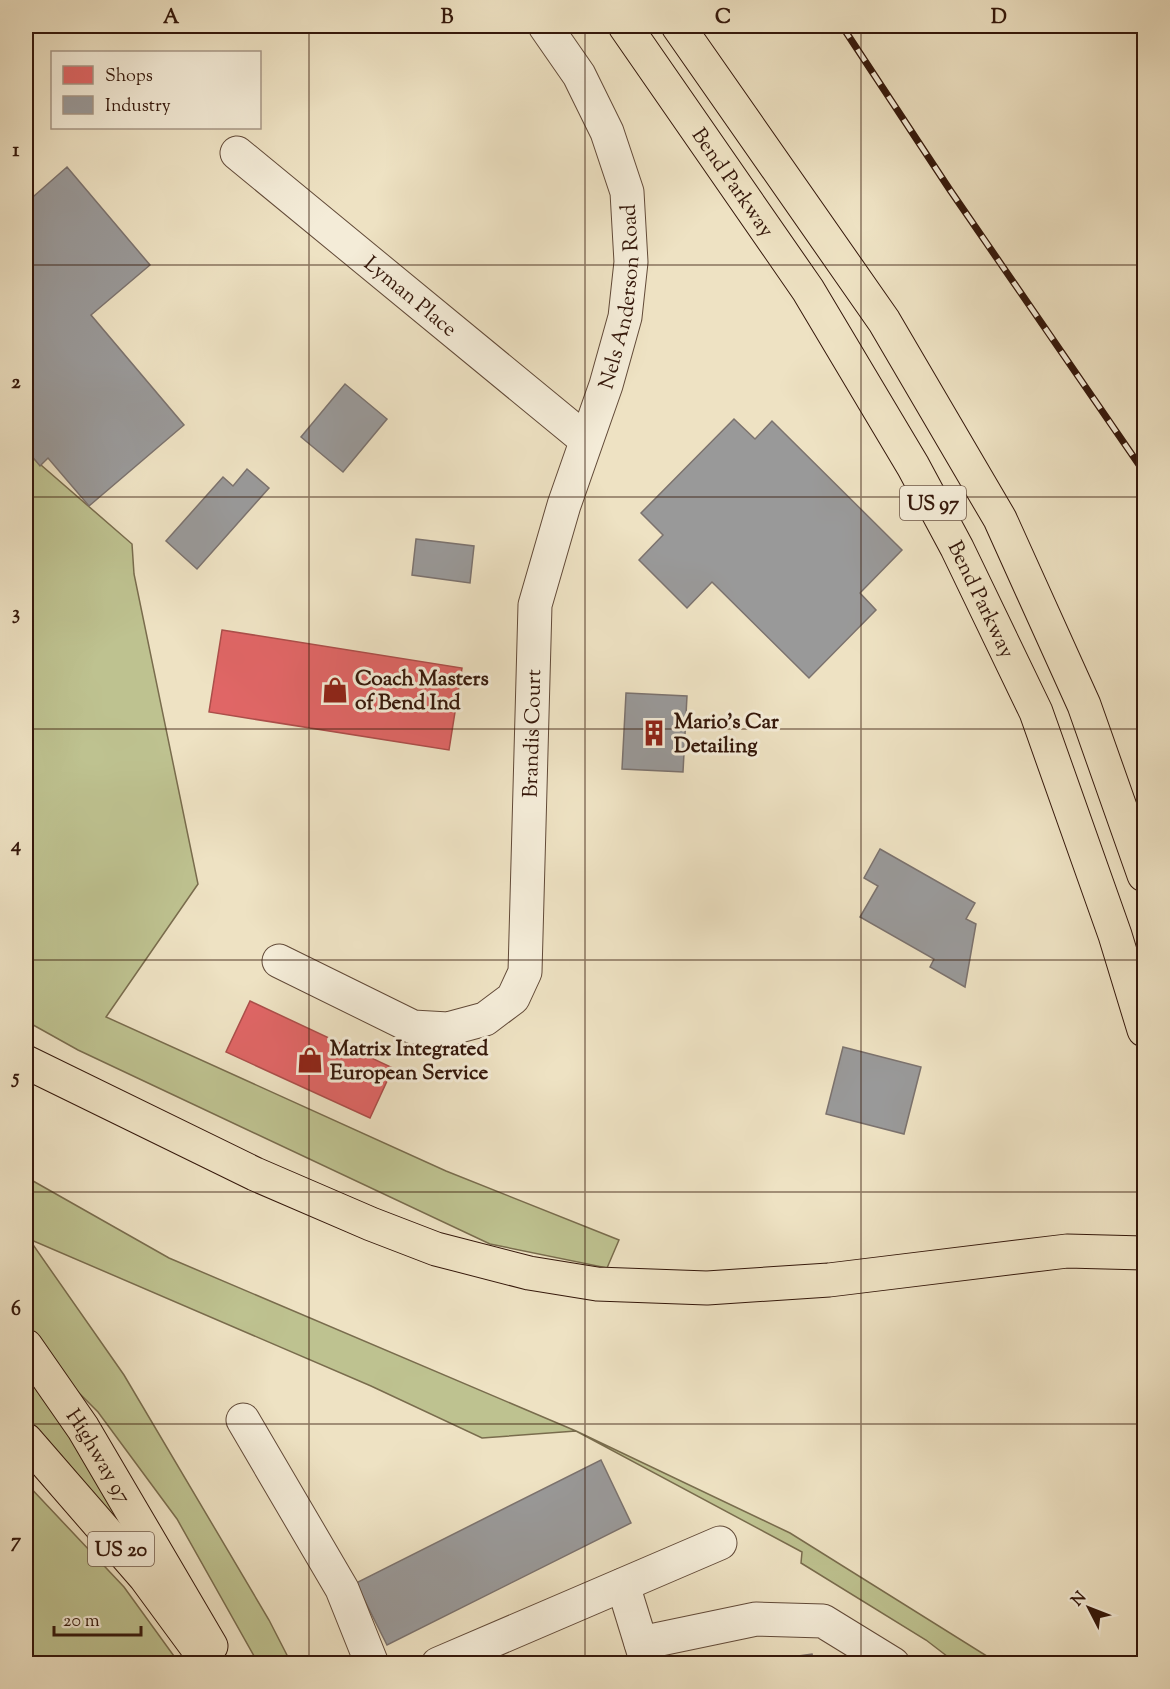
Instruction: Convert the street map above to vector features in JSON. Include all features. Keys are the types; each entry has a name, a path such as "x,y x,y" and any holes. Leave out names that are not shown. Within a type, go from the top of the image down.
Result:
{"main road":[{"name":"Bend Parkway","path":"625,26 808,290 913,466 957,548 1036,712 1115,935 1144,1030"},
{"name":"Bend Parkway","path":"678,26 884,321 1000,519 1084,705 1144,876"},
{"path":"26,1062 255,1174 371,1224 436,1249 529,1273 597,1284 707,1288 829,1280 1067,1251 1137,1252"},
{"name":"Highway 97","path":"26,1346 83,1428 221,1664"},
{"name":"US 20","path":"26,1440 144,1577 209,1664"}],"street":[{"name":"Nels Anderson Road","path":"545,26 579,75 602,122 627,192 631,262 625,317 606,385 586,440"},
{"name":"Lyman Place","path":"237,153 586,440"},
{"name":"Brandis Court","path":"279,961 413,1027 448,1029 485,1019 513,998 525,972 534,605 586,440"},
{"path":"243,1420 342,1589 372,1664"},
{"path":"438,1664 720,1543"},
{"path":"623,1585 644,1653 756,1619 823,1621 861,1653 893,1664"}],"green space":[{"path":"26,452 132,544 134,574 198,884 106,1017 446,1171 619,1240 607,1268 490,1244 78,1050 26,1021"},
{"path":"26,1177 169,1258 576,1431 482,1438 371,1386 29,1239 124,1375 269,1620 291,1663 258,1663 177,1519 98,1412 76,1390 136,1543 47,1439 26,1418"},
{"path":"576,1431 790,1533 998,1663 956,1663 926,1640 801,1563 802,1552"},
{"path":"26,1483 124,1587 179,1663 26,1663"}],"building: Shops":[{"name":"Coach Masters of Bend Ind","path":"222,630 462,668 449,750 209,712"},
{"name":"Matrix Integrated European Service","path":"250,1001 393,1068 370,1118 226,1052"}],"building: Industry":[{"path":"67,167 150,265 91,315 184,425 89,506 48,458 40,466 26,449 26,203"},
{"path":"345,384 387,419 343,472 301,437"},
{"path":"734,419 755,439 772,421 902,550 860,593 876,610 809,678 712,582 687,608 639,560 663,535 641,513"},
{"path":"247,469 269,488 197,569 166,541 223,477 233,486"},
{"path":"416,539 474,546 470,583 412,575"},
{"name":"Mario's Car Detailing","path":"626,693 687,696 683,772 622,769"},
{"path":"880,849 975,903 966,919 976,924 965,987 930,967 934,959 860,917 878,886 864,878"},
{"path":"843,1047 921,1067 904,1134 826,1114"},
{"path":"601,1460 631,1523 387,1645 356,1583"},
{"path":"812,1654 814,1664 740,1664"}],"railway":[{"path":"842,26 950,190 1144,472"}],"place":[{"name":"Coach Masters of Bend Ind","path":"335,690"},
{"name":"Mario's Car Detailing","path":"654,733"},
{"name":"Matrix Integrated European Service","path":"310,1060"}]}
